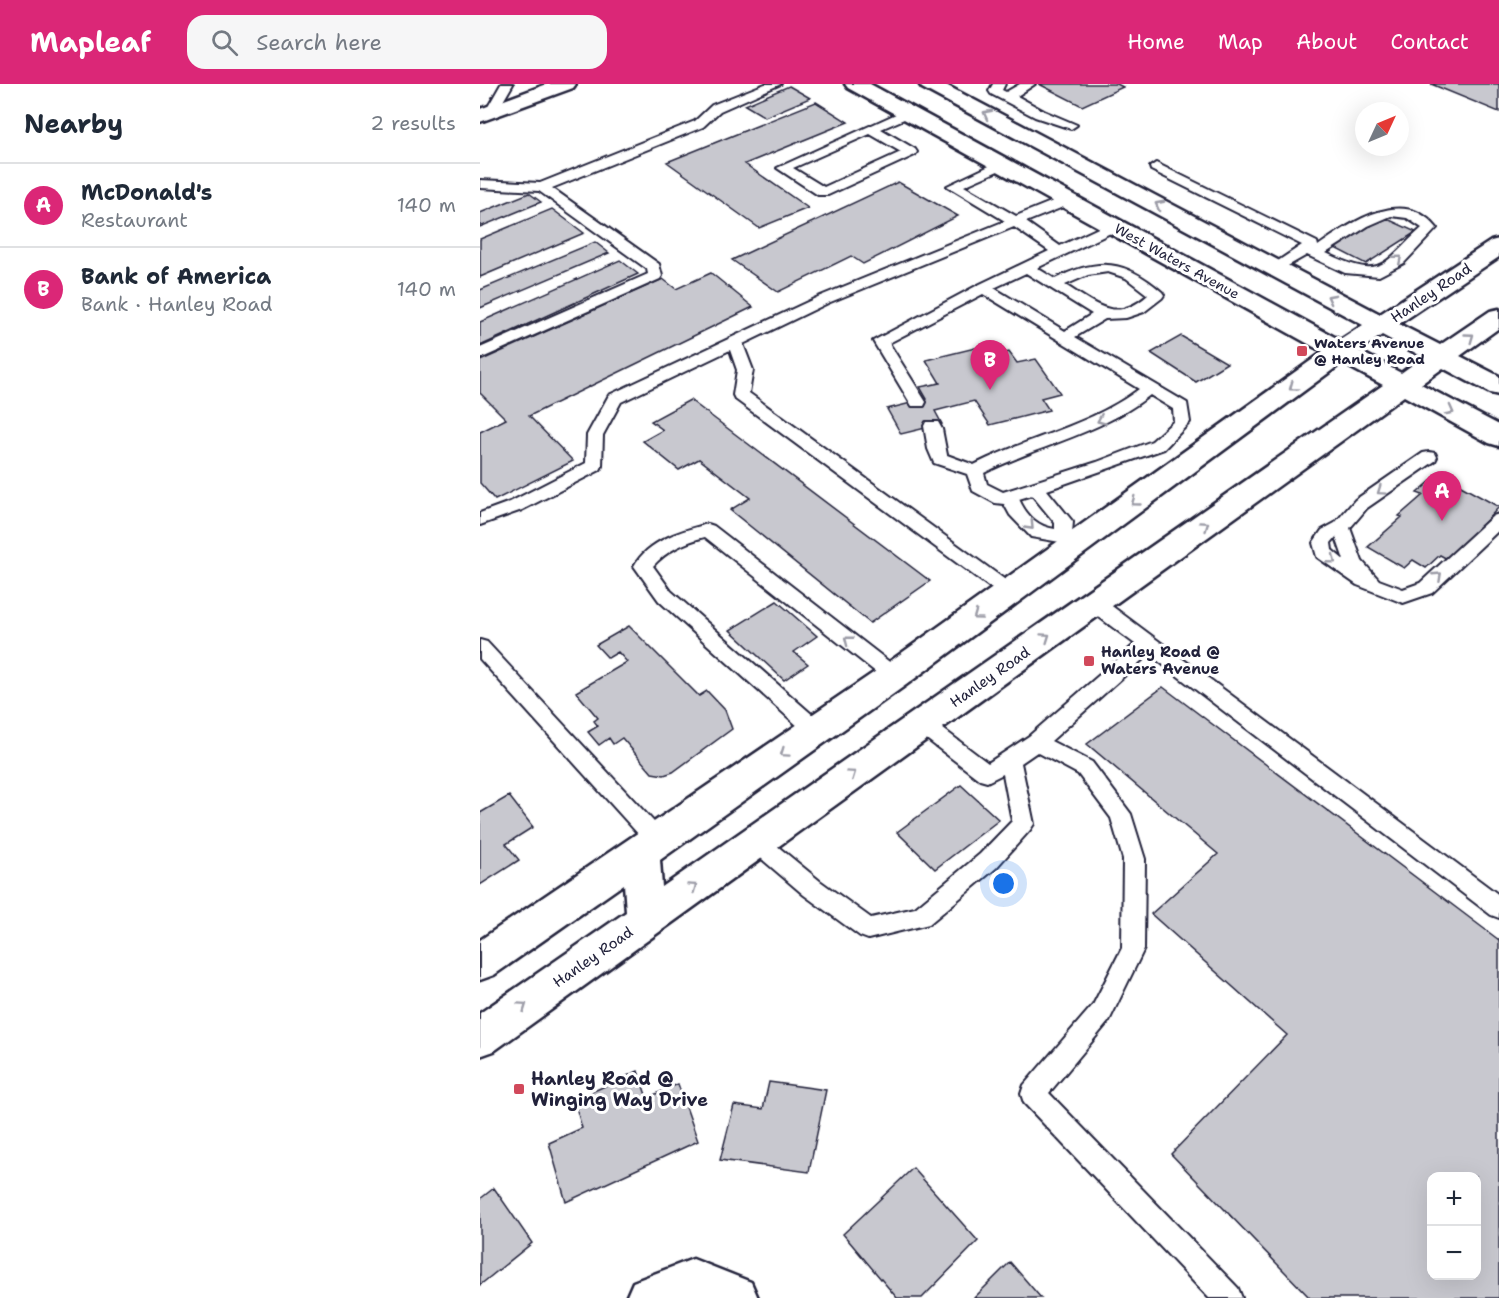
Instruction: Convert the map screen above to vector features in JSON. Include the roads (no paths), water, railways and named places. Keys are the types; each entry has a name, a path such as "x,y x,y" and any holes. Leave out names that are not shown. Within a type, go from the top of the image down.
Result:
{"main road":[{"path":"485,114 566,84"},
{"name":"West Waters Avenue","path":"855,84 1340,352 1499,437"},
{"path":"929,84 1499,387"},
{"path":"907,113 921,110 947,114 1019,147 1069,157"},
{"name":"Hanley Road","path":"480,962 650,847 894,676 1010,592 1071,540 1340,352 1499,246"},
{"name":"Hanley Road","path":"480,1037 1499,316"},
{"path":"645,920 650,847"},
{"path":"649,1298 693,1282 735,1298"}],"lane":[{"path":"485,114 507,84"},
{"path":"480,184 524,188 542,187 699,124 716,108 775,84"},
{"path":"1015,84 1002,93 1049,119 1071,125"},
{"path":"1026,108 1011,97 1012,93 1029,84"},
{"path":"994,86 1008,98"},
{"path":"872,129 911,152 823,192 783,168 907,113"},
{"path":"1002,164 954,186 1015,221 1059,252"},
{"path":"1156,167 1311,249 1350,270 1379,272 1400,260 1408,248 1430,228 1423,221 1406,213 1390,212 1311,249 1276,268"},
{"path":"480,354 655,276 654,267 542,187"},
{"path":"480,519 516,506 594,466 595,435 615,399 823,300 1068,200"},
{"path":"918,402 881,341 983,288 1114,226"},
{"path":"1026,267 1054,285 1102,314 1120,316 1142,309 1157,295 1146,284 1127,273 1105,267 1083,270 1054,285"},
{"path":"975,471 979,487 1000,499 1009,497 1158,445 1182,422 1181,407 983,288"},
{"path":"1065,337 1102,314"},
{"path":"735,342 744,370 741,395 1010,592"},
{"path":"932,426 934,447 940,459 975,471 1000,456 1058,437 1116,413 1150,388"},
{"path":"1429,457 1361,504 1341,527 1328,534 1322,543 1323,553 1341,567 1373,585 1402,596 1426,588 1499,520"},
{"path":"1036,488 1064,522 1071,540"},
{"path":"1009,497 1016,511 1037,533 1071,540"},
{"path":"1341,527 1354,564 1373,585"},
{"path":"816,730 665,596 643,566 652,554 693,533 708,530 894,676"},
{"path":"1094,603 1499,908"},
{"path":"923,725 987,774 1036,742 1148,644"},
{"path":"480,647 650,847"},
{"path":"1036,742 1085,768 1120,814 1134,858 1133,949 1101,1013 1033,1094 1228,1298"},
{"path":"757,842 812,888 868,929 921,917 988,861 1023,824 1010,760"}],"place":[{"name":"Waters Avenue @ Hanley Road","path":"1302,351"},
{"name":"Bank of America","path":"990,390"},
{"name":"McDonald's","path":"1442,521"},
{"name":"Hanley Road @ Waters Avenue","path":"1089,661"},
{"name":"Hanley Road @ Winging Way Drive","path":"519,1089"}]}
